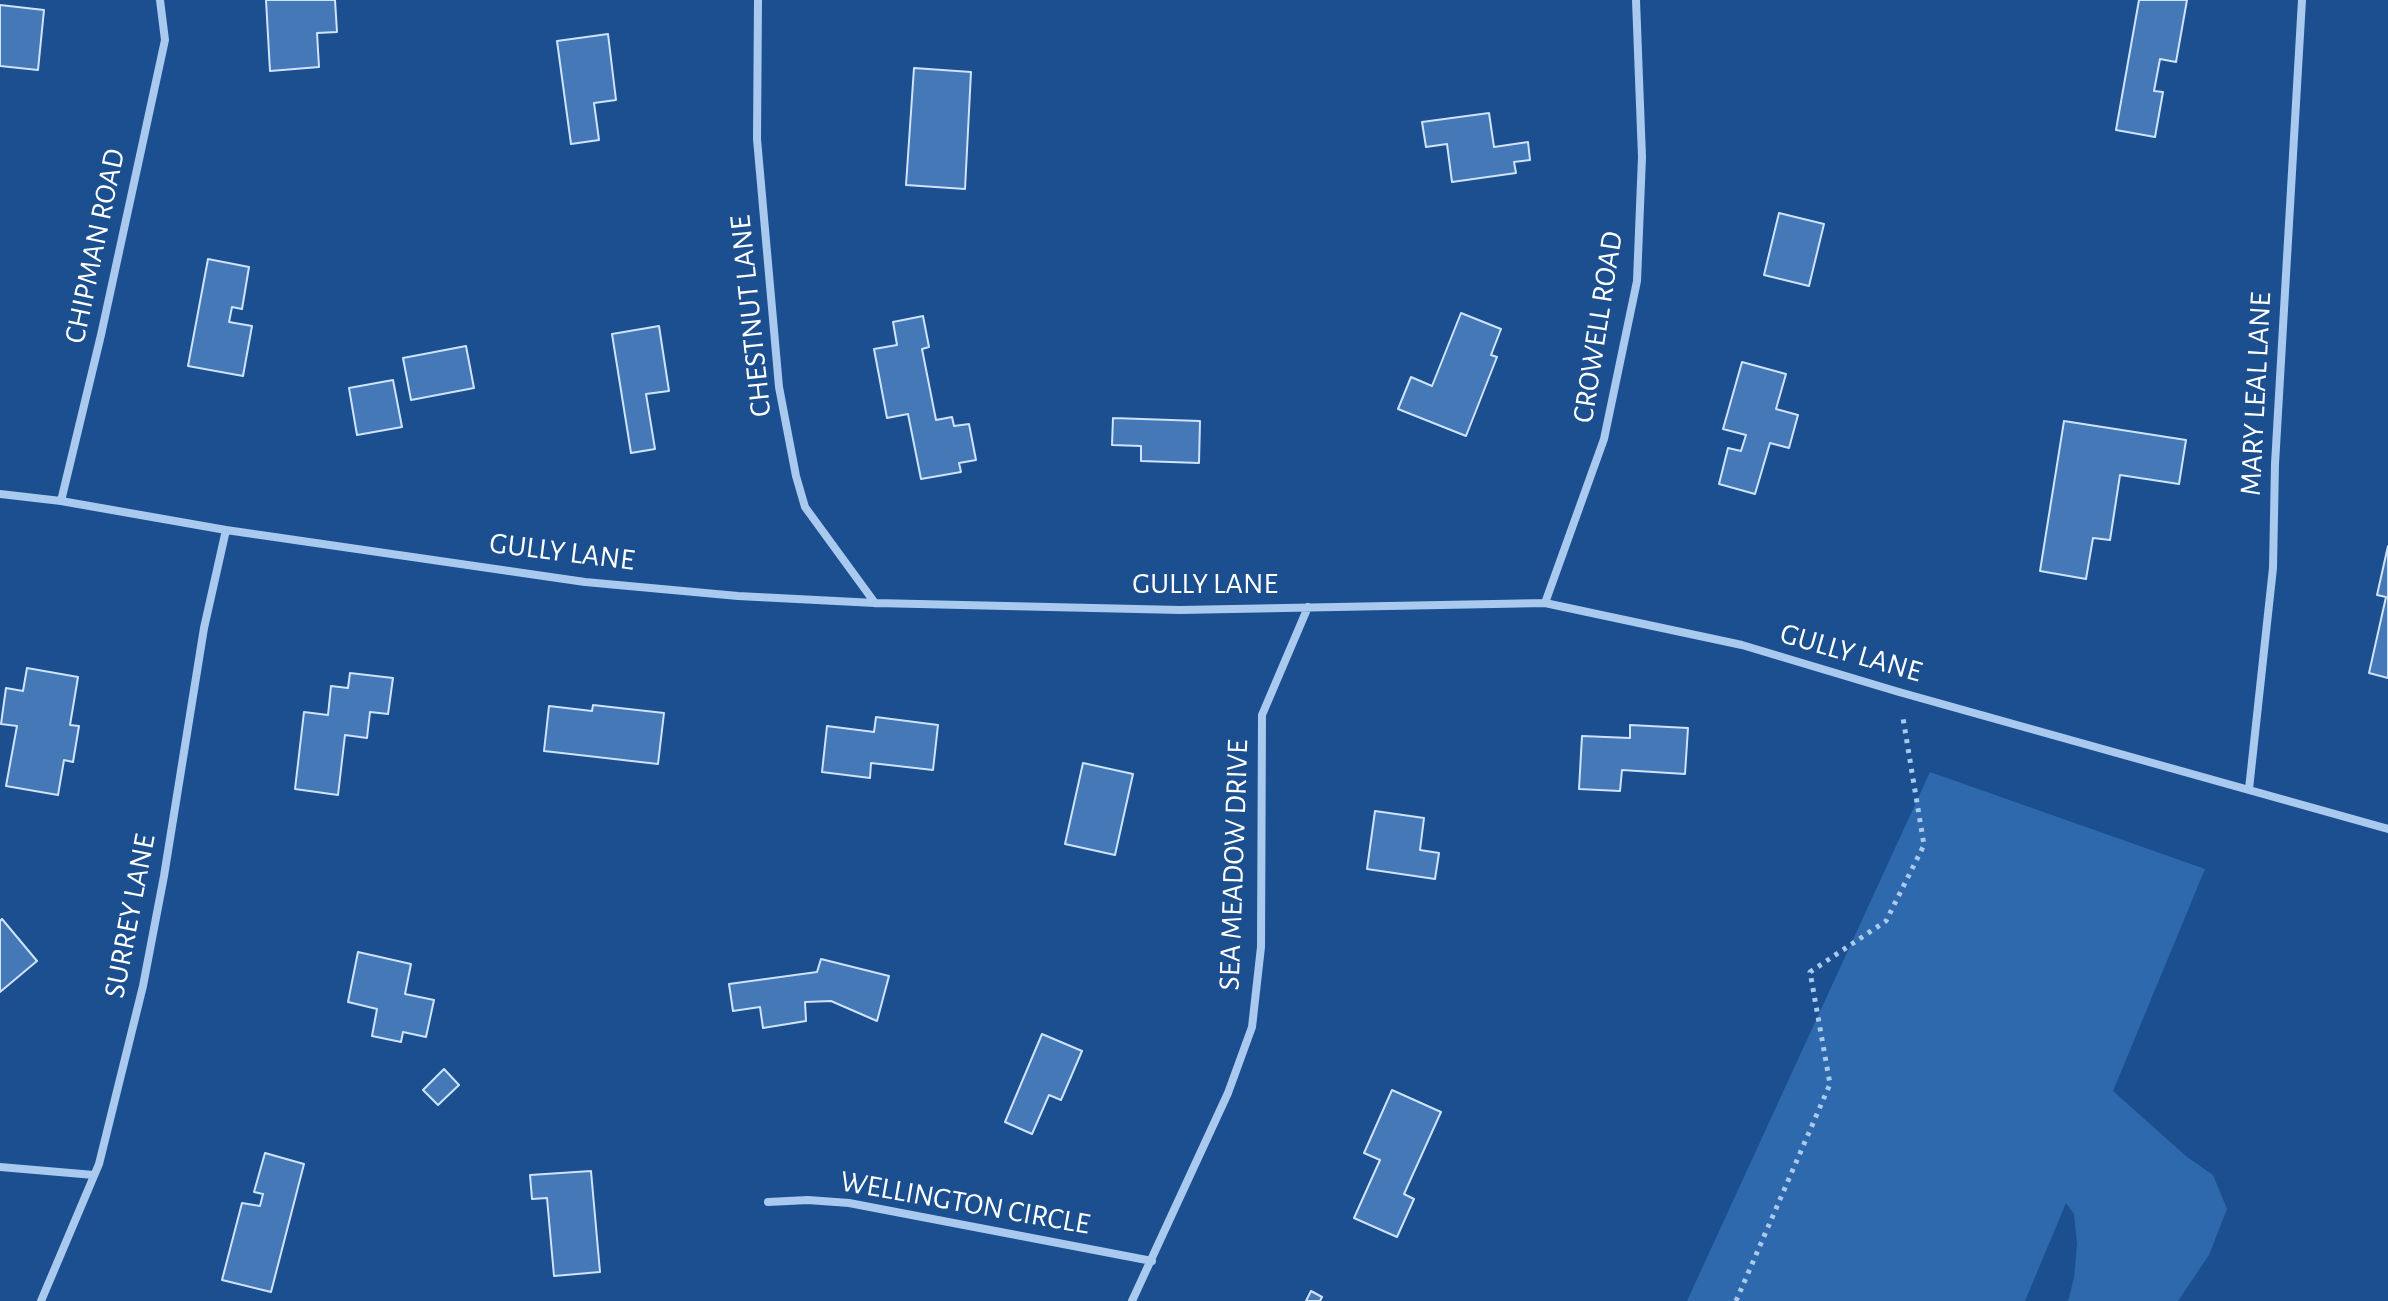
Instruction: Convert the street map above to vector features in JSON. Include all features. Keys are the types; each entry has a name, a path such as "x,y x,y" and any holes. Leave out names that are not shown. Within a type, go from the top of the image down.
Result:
{"street":[{"name":"CHIPMAN ROAD","path":"61,501 101,335 165,40 160,0"},
{"name":"CHESTNUT LANE","path":"758,0 759,154 779,387 796,476 805,507 875,603"},
{"name":"CROWELL ROAD","path":"1545,603 1604,439 1637,281 1642,157 1636,0"},
{"name":"MARY LEAL LANE","path":"2249,789 2273,568 2275,464 2302,0"},
{"name":"GULLY LANE","path":"0,494 585,582 738,596 875,603 1180,610 1545,603 1742,645 2388,829"},
{"name":"SURREY LANE","path":"41,1301 99,1164 143,986 204,628 226,530"},
{"name":"SEA MEADOW DRIVE","path":"1132,1301 1228,1093 1252,1027 1261,947 1262,715 1308,607"},
{"path":"0,1167 94,1175"},
{"name":"WELLINGTON CIRCLE","path":"768,1202 808,1200 849,1203 1152,1261"}],"path":[{"path":"1736,1301 1830,1084 1810,972 1886,921 1924,845 1899,692"}],"shaded area":[{"path":"1930,772 2205,869 2113,1091 2187,1157 2213,1175 2227,1209 2209,1255 2178,1301 2068,1301 2077,1244 2074,1214 2066,1203 2025,1301 1687,1301"}],"building":[{"path":"266,0 335,0 337,32 317,33 319,67 270,71"},
{"path":"2139,0 2187,0 2176,62 2160,59 2154,91 2163,92 2155,137 2116,130"},
{"path":"0,5 44,10 38,70 0,66"},
{"path":"608,34 616,100 594,103 599,140 571,144 557,41"},
{"path":"914,68 971,72 965,189 906,185"},
{"path":"1489,113 1494,147 1528,142 1530,160 1514,162 1516,173 1452,182 1447,144 1426,147 1422,122"},
{"path":"1779,213 1824,224 1809,286 1764,275"},
{"path":"208,259 249,267 242,309 232,307 229,322 252,326 243,376 188,366"},
{"path":"1461,313 1501,329 1491,355 1497,357 1466,436 1398,409 1411,377 1432,386"},
{"path":"923,316 929,347 922,349 936,420 952,417 954,426 969,424 976,460 959,463 961,472 921,479 908,414 887,418 874,349 897,345 893,322"},
{"path":"659,326 669,391 646,394 655,449 631,453 612,334"},
{"path":"466,346 474,388 411,400 403,358"},
{"path":"1742,362 1786,374 1776,409 1798,415 1789,448 1770,443 1755,494 1719,484 1728,448 1741,451 1746,435 1723,429"},
{"path":"393,380 402,427 357,435 349,388"},
{"path":"1113,418 1200,421 1199,463 1141,461 1141,446 1112,445"},
{"path":"2064,421 2186,440 2179,484 2120,475 2110,540 2093,538 2086,579 2040,571"},
{"path":"2388,546 2388,678 2369,673 2386,597 2377,595"},
{"path":"27,668 78,677 70,725 79,726 73,762 64,760 58,795 6,786 17,726 1,724 6,688 23,691"},
{"path":"350,673 393,678 388,714 370,712 367,738 345,735 338,795 295,789 304,712 328,715 331,686 348,688"},
{"path":"593,705 664,713 658,764 544,751 549,706 592,711"},
{"path":"876,717 938,725 933,770 871,763 870,778 822,772 827,726 874,732"},
{"path":"1630,725 1688,728 1685,774 1622,770 1620,791 1579,789 1582,736 1630,738"},
{"path":"1083,763 1133,774 1115,855 1065,844"},
{"path":"1375,811 1424,818 1420,850 1439,853 1435,879 1367,869"},
{"path":"2,919 37,961 0,992 0,921"},
{"path":"358,952 411,964 405,994 434,1000 426,1037 403,1032 401,1042 372,1036 377,1009 348,1002"},
{"path":"821,959 889,976 877,1021 831,1001 805,1002 806,1021 763,1028 760,1007 733,1011 729,984 817,972"},
{"path":"1042,1034 1082,1051 1061,1100 1049,1095 1032,1134 1005,1122"},
{"path":"444,1069 459,1085 438,1105 423,1090"},
{"path":"1392,1090 1441,1112 1404,1194 1414,1199 1397,1237 1354,1218 1380,1160 1364,1153"},
{"path":"265,1153 304,1164 271,1292 222,1280 242,1203 260,1206 263,1194 254,1192"},
{"path":"591,1171 600,1272 554,1276 547,1198 532,1199 530,1175"},
{"path":"1311,1291 1322,1297 1320,1301 1306,1301"}]}
